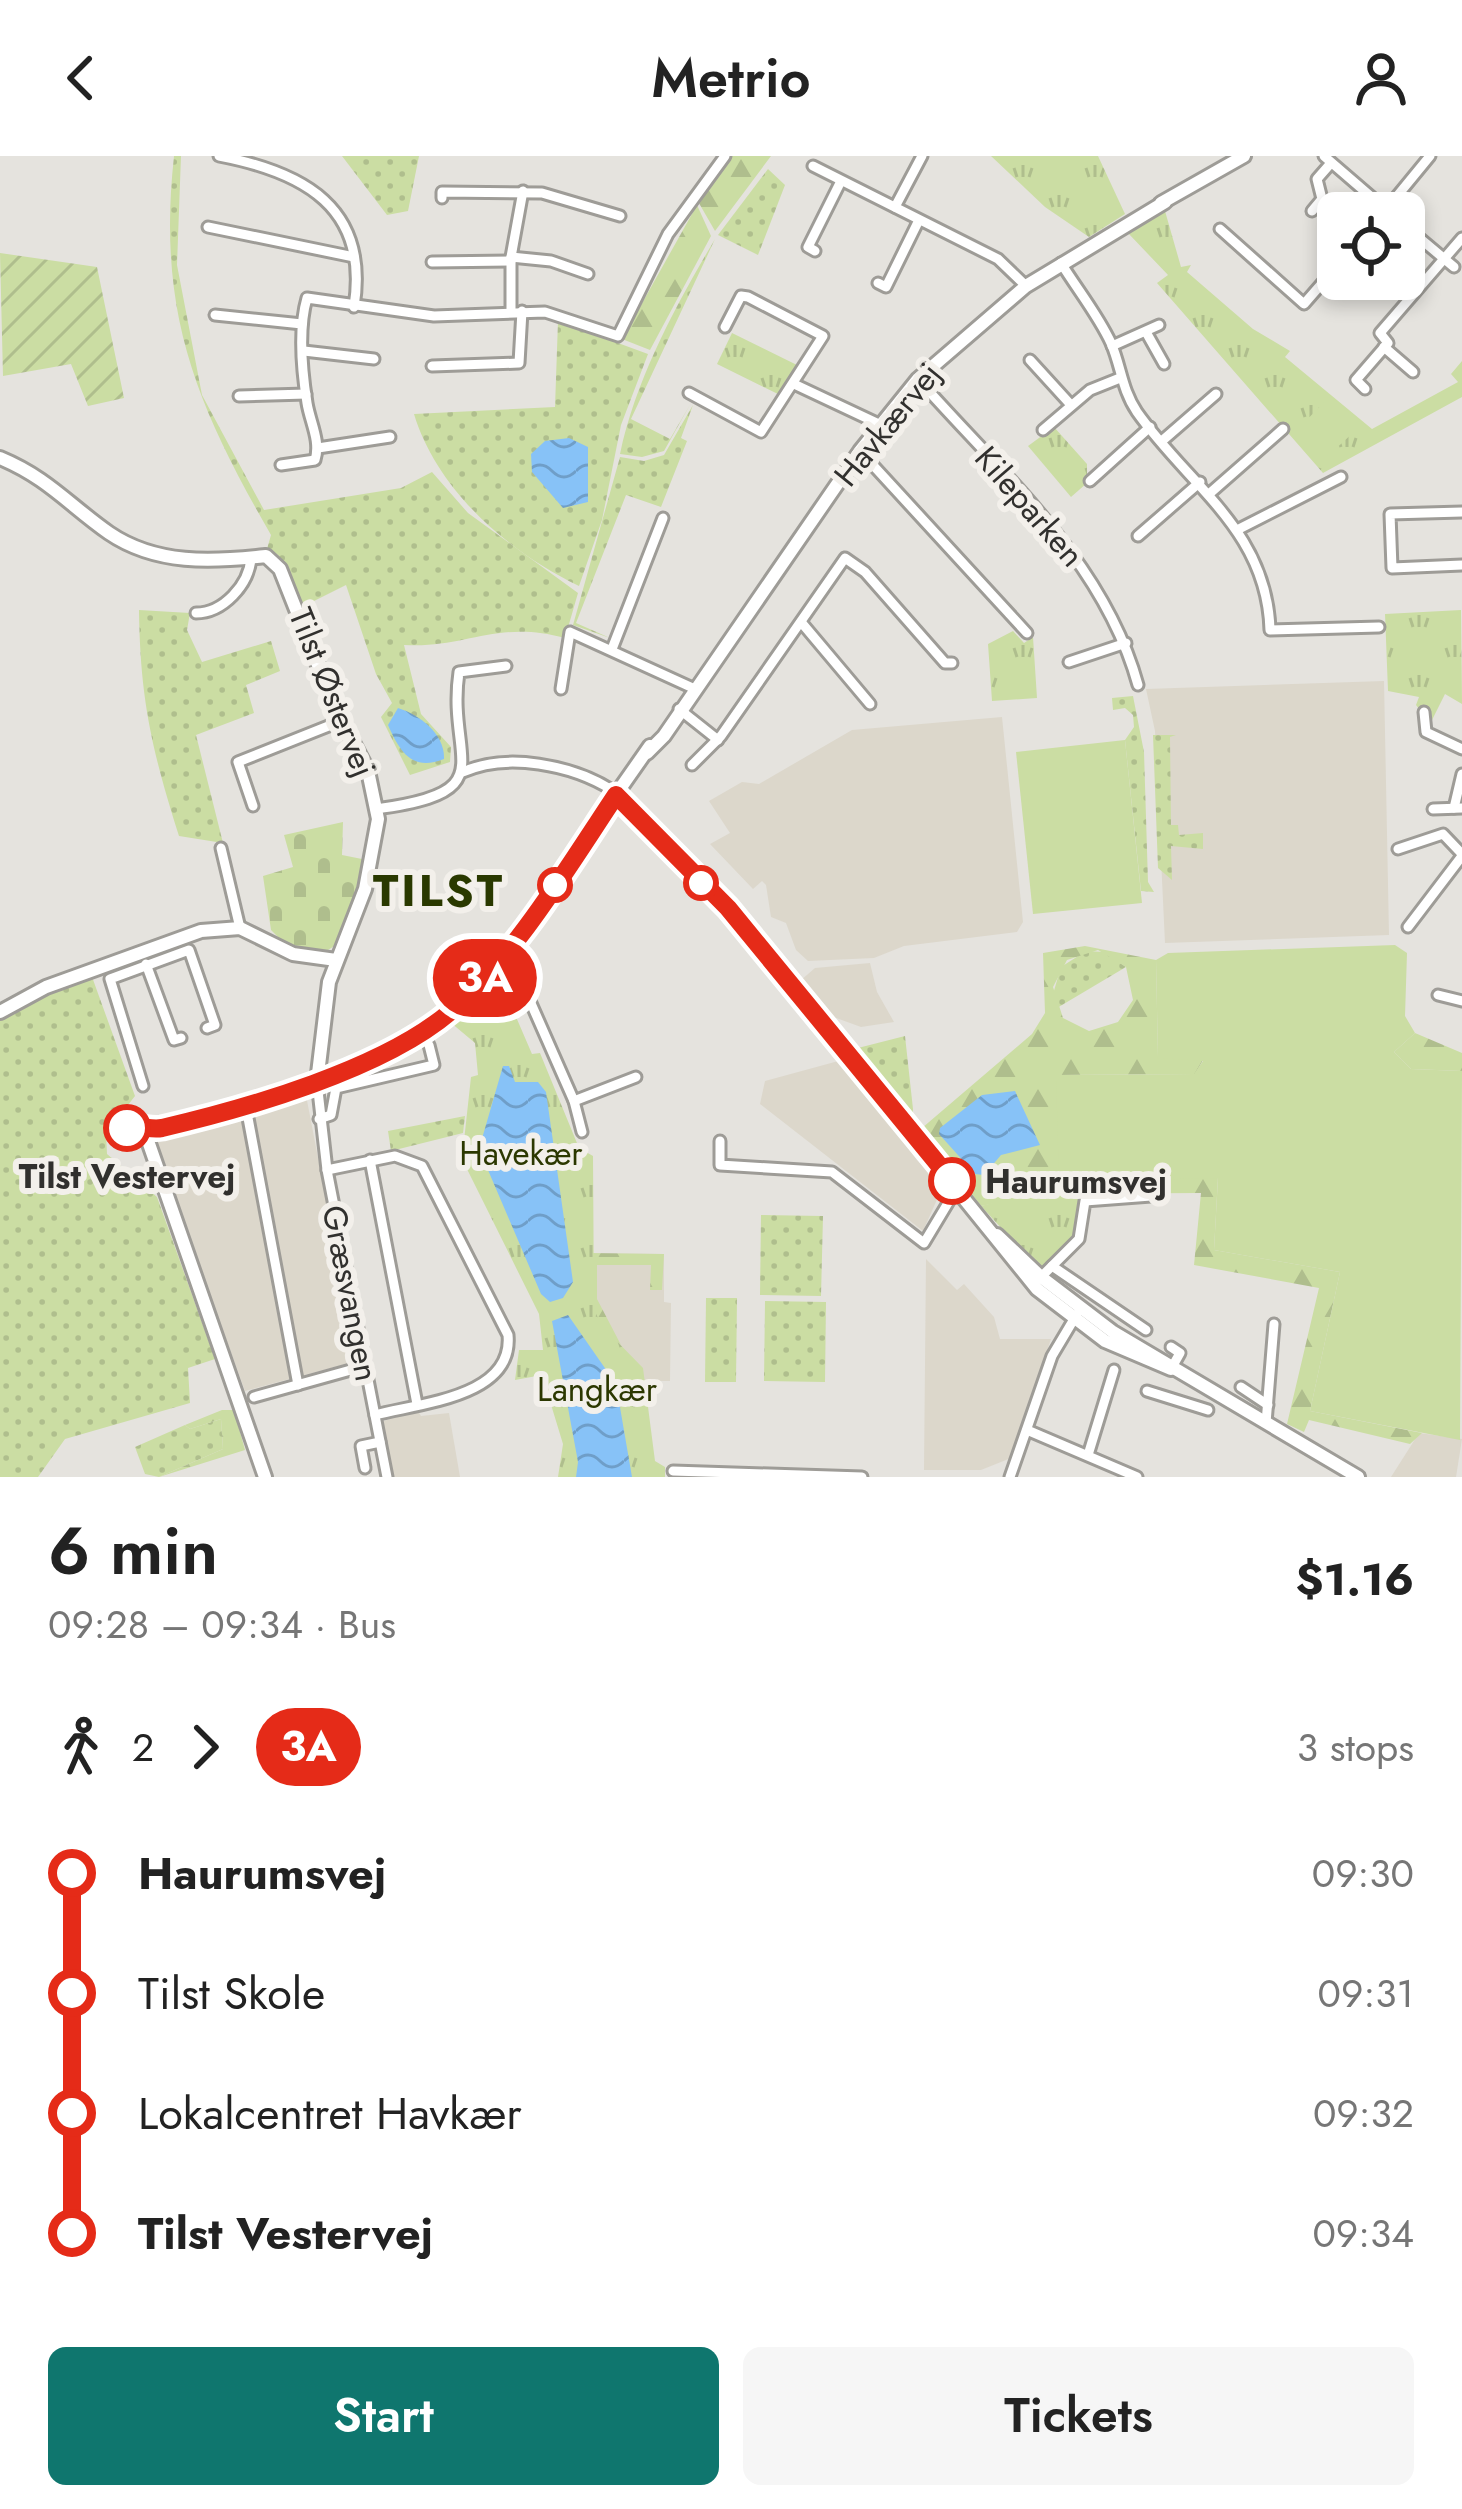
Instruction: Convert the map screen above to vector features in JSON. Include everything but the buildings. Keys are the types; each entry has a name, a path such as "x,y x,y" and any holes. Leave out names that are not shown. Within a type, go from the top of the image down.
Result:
{"street":[{"path":"219,156 273,167 303,181 336,213 354,257 354,307"},
{"path":"281,465 315,460 318,448 306,394 302,324 307,298 434,316 516,311 572,319 618,336 668,233 725,156"},
{"path":"895,207 922,156"},
{"name":"Havkærvej","path":"265,1477 146,1142 156,1130 370,1062 422,1033 474,990 508,951 614,792 668,725 879,424 918,379 1026,286 1222,162 1244,156"},
{"path":"1312,212 1322,199 1316,179 1330,162 1343,156"},
{"path":"1402,192 1430,156"},
{"path":"1330,162 1364,192"},
{"path":"813,166 998,259 1026,286"},
{"path":"815,251 808,247 841,181"},
{"path":"432,366 519,363 511,259 523,191"},
{"path":"442,198 442,192 523,191 569,198 620,216"},
{"path":"878,283 886,286 919,220"},
{"path":"208,226 354,257"},
{"path":"1220,229 1304,304 1317,289"},
{"path":"1365,388 1356,380 1388,343 1380,333 1462,238"},
{"path":"1425,243 1454,267"},
{"path":"431,262 551,261 587,274"},
{"path":"1061,263 1112,346 1120,377 1150,427 1238,530 1268,590 1270,630 1379,627"},
{"path":"689,393 761,432 824,336 741,296 725,327"},
{"path":"215,315 302,324"},
{"path":"1112,346 1159,325"},
{"path":"1146,332 1164,364"},
{"path":"1384,347 1413,372"},
{"path":"304,352 374,358"},
{"path":"1030,360 1071,405"},
{"path":"1043,430 1071,405 1120,377"},
{"name":"Kileparken","path":"918,379 1101,590 1126,643 1138,685"},
{"path":"794,384 879,424"},
{"path":"239,396 306,394"},
{"path":"1163,440 1215,400"},
{"path":"1090,481 1097,468 1150,427"},
{"path":"1209,494 1268,447 1283,429"},
{"path":"318,448 390,437"},
{"path":"860,451 1027,633"},
{"path":"0,458 54,485 97,524 135,548 193,560 258,557"},
{"path":"1238,530 1341,477"},
{"path":"1142,527 1200,482"},
{"path":"1462,512 1390,514 1392,568 1462,566"},
{"path":"612,650 663,518"},
{"path":"196,613 221,607 258,557"},
{"name":"Tilst Østervej","path":"258,557 277,564 298,607 341,721 368,771 376,809 378,837 358,913 336,960 321,1024 317,1082"},
{"path":"692,765 718,740 845,558 871,579 945,663 952,663"},
{"path":"801,622 870,704"},
{"path":"558,684 570,632 693,687"},
{"path":"1069,662 1126,643"},
{"path":"463,772 459,672 506,666"},
{"path":"679,709 718,740"},
{"path":"1424,712 1426,732 1462,749"},
{"path":"253,806 238,762 341,721"},
{"path":"376,809 430,800 463,772 493,764 565,768 614,792 728,908 1015,1266 1076,1314 1358,1477"},
{"path":"1433,809 1458,808 1462,775"},
{"path":"1398,849 1443,834 1462,855 1408,927"},
{"path":"221,848 239,928"},
{"path":"0,1012 46,987 201,931 239,928 293,954 336,960"},
{"path":"146,948 174,1040 181,1038"},
{"path":"143,1085 109,984 149,963 189,950 214,1025 207,1028"},
{"path":"508,951 574,1101 582,1132"},
{"path":"1438,995 1462,1001"},
{"path":"319,1119 332,1115 336,1088 434,1065 429,1045"},
{"path":"574,1101 636,1077"},
{"name":"Græsvangen","path":"317,1082 327,1170 387,1477"},
{"path":"245,1102 298,1385"},
{"path":"720,1141 720,1165 832,1172 923,1243 957,1188"},
{"name":"Græsvangen","path":"327,1170 370,1160 408,1159 429,1173 508,1335 507,1358 488,1382 375,1415"},
{"name":"Græsvangen","path":"370,1160 417,1404"},
{"path":"1040,1277 1078,1239 1085,1201 1151,1196"},
{"path":"989,1230 1076,1314"},
{"path":"1052,1266 1146,1330"},
{"path":"1010,1477 1052,1356 1076,1314"},
{"path":"1265,1424 1274,1324"},
{"path":"1171,1347 1180,1353 1171,1369"},
{"path":"254,1397 365,1366"},
{"path":"1088,1455 1114,1370"},
{"path":"1173,1399 1185,1377"},
{"path":"1241,1387 1268,1405"},
{"path":"1147,1391 1208,1409"},
{"path":"1027,1430 1137,1477"},
{"path":"365,1468 361,1446 380,1442"},
{"path":"673,1471 862,1477"}],"shaded area":[{"path":"1384,681 1389,935 1165,943 1155,731 1146,689"},
{"path":"1002,717 1023,922 1017,932 904,946 874,958 808,961 796,950 786,923 771,917 766,885 762,881 753,889 710,844 730,833 709,801 742,782 759,784 852,730"},
{"path":"870,963 877,992 894,1022 861,1027 828,1015 800,981 815,968"},
{"path":"842,1060 917,1160 943,1186 923,1231 760,1104 765,1081"},
{"path":"305,1090 357,1361 245,1391 154,1141 158,1133"},
{"path":"588,1253 664,1254 664,1302 671,1303 670,1381 639,1381 598,1327"},
{"path":"926,1259 957,1290 964,1284 994,1317 1000,1339 1051,1339 1011,1458 981,1470 924,1470"},
{"path":"418,1411 421,1416 449,1413 460,1477 391,1477 380,1422"},
{"path":"1419,1433 1462,1439 1456,1477 1391,1477"}],"green space":[{"path":"174,156 181,156 177,265 202,395 264,510 401,488 432,472 468,513 578,593 565,638 520,632 404,645 421,714 451,747 450,762 410,775 381,717 392,703 376,674 346,585 302,607 278,555 267,549 271,535 202,398 177,309 170,211"},
{"path":"342,156 419,156 408,211 387,215"},
{"path":"731,156 771,156 715,231 696,198"},
{"path":"991,156 1098,156 1125,214 1089,237 1045,207"},
{"path":"768,169 785,185 758,255 718,235"},
{"path":"697,205 711,236 650,350 622,339"},
{"path":"1165,211 1181,267 1191,265 1187,272 1253,329 1290,351 1285,357 1372,429 1458,382 1451,374 1462,361 1462,397 1323,473 1157,283 1168,275 1128,233"},
{"path":"715,239 631,419 670,439 691,403 664,451 642,457 620,454 627,426 647,370"},
{"path":"0,253 97,267 124,398 88,406 71,364 3,376"},
{"path":"558,321 648,354 621,425 602,520 579,586 526,555 478,516 440,468 414,414 555,407"},
{"path":"732,333 799,366 780,395 717,364"},
{"path":"1324,402 1355,431 1328,456 1300,427"},
{"path":"693,405 681,438 687,441 661,507 626,495 576,623 610,638 573,625 620,457 644,461 664,455"},
{"path":"1054,427 1087,464 1087,483 1071,497 1028,446"},
{"path":"139,610 190,613 187,630 202,662 271,641 280,671 246,685 254,713 196,735 223,843 179,836 149,724"},
{"path":"1461,610 1462,704 1445,694 1430,724 1416,705 1419,697 1388,691 1385,614"},
{"path":"1013,631 1024,643 1033,637 1037,698 992,701 988,644"},
{"path":"1133,696 1144,752 1148,882 1154,892 1141,891 1125,740 1134,727 1133,715 1125,708 1113,710 1112,698"},
{"path":"1153,735 1176,735 1170,737 1171,825 1178,825 1179,835 1203,833 1203,849 1171,846 1172,880 1158,868"},
{"path":"1125,740 1142,903 1033,914 1016,752"},
{"path":"343,822 342,855 367,860 339,943 328,950 288,947 271,930 263,876 293,867 284,835"},
{"path":"1395,945 1407,953 1405,1016 1415,1033 1394,1052 1411,1069 1462,1071 1460,1440 1310,1411 1340,1272 1214,1250 1218,1178 1059,1182 1056,1075 1194,1074 1203,1061 1158,1058 1156,960 1168,953"},
{"path":"1085,946 1156,960 1158,1057 1203,1060 1195,1074 1057,1075 1218,1177 1214,1250 1340,1272 1310,1411 1422,1433 1410,1444 1309,1420 1304,1432 1287,1424 1319,1288 1194,1265 1201,1193 1043,1194 981,1206 922,1128 1032,1034 1045,1013 1043,953","holes":["1098,950 1126,967 1133,1000 1118,1022 1089,1031 1063,1018 1053,987 1067,960"]},
{"path":"1086,951 1105,952 1126,967 1057,1008 1053,994 1061,967"},
{"path":"91,974 135,1096 106,1133 107,1154 157,1197 215,1359 188,1368 190,1403 65,1439 38,1477 0,1477 0,1019"},
{"path":"498,975 532,1054 540,1053 579,1148 593,1156 594,1309 601,1325 643,1368 655,1461 665,1467 665,1477 558,1477 563,1444 542,1375 515,1380 519,1350 543,1350 539,1314 462,1159 471,1077 478,1075 475,1043 450,1022"},
{"path":"1415,1033 1462,1053 1462,1071 1411,1069 1394,1052"},
{"path":"905,1036 913,1109 912,1121 854,1049"},
{"path":"465,1116 463,1133 391,1151 388,1131"},
{"path":"1079,1193 1075,1236 1040,1270 981,1206 1024,1195"},
{"path":"761,1215 823,1216 821,1296 760,1295"},
{"path":"586,1253 664,1254 662,1290 650,1290 651,1265 597,1265 597,1299 621,1345 594,1322"},
{"path":"706,1298 737,1298 736,1382 705,1382"},
{"path":"765,1301 826,1302 825,1382 764,1381"},
{"path":"234,1410 245,1450 159,1477 223,1449 221,1419 190,1429 185,1425"},
{"path":"221,1419 223,1449 159,1477 145,1474 135,1447 185,1425 190,1429"}],"water":[{"path":"569,438 588,447 588,502 563,508 532,472 531,454 545,441"},
{"path":"398,708 430,727 444,759 423,763 408,757 388,725"},
{"path":"503,1066 509,1066 515,1082 538,1082 546,1092 573,1282 563,1298 550,1302 541,1294 479,1149"},
{"path":"1015,1091 1040,1145 1001,1155 984,1175 975,1174 939,1134 940,1128 982,1095"},
{"path":"568,1315 616,1384 632,1477 576,1477 578,1462 552,1321"}],"bus line":[{"name":"3A","path":"127,1128 138,1125 156,1130 317,1082 370,1062 422,1033 474,990 508,951 616,795 728,908 952,1181"}],"place":[{"name":"Tilst Vestervej","path":"127,1128"},
{"name":"Haurumsvej","path":"952,1181"}],"district":[{"name":"TILST","path":"439,890"}],"park label":[{"name":"Havekær","path":"521,1153"},
{"name":"Langkær","path":"597,1389"}]}
